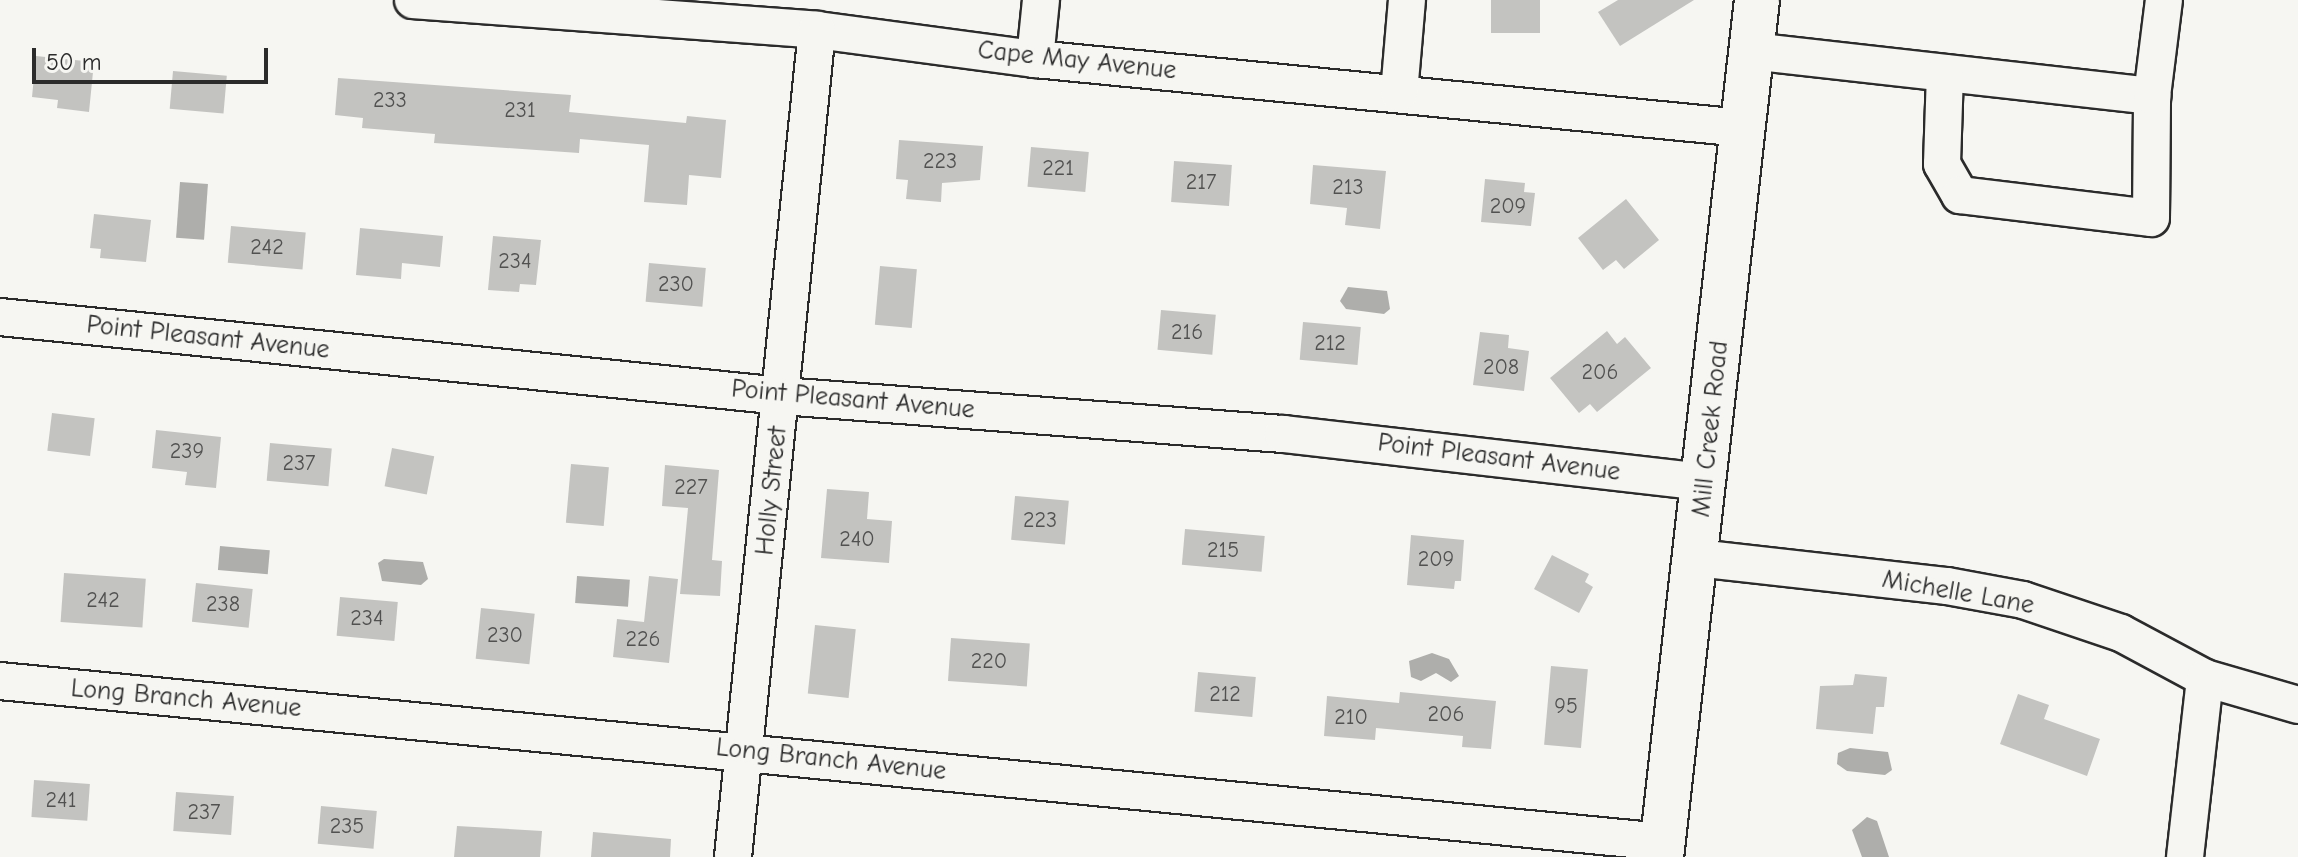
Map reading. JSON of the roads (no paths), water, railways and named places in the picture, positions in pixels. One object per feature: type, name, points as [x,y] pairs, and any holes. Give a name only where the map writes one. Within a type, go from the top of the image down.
[{"type":"street","name":"Cape May Avenue","points":[[413,0],[688,10],[1035,59],[1742,128]]},
{"type":"street","points":[[1035,59],[1041,0]]},
{"type":"street","points":[[1399,93],[1407,0]]},
{"type":"street","name":"Mill Creek Road","points":[[1662,850],[1706,482],[1757,0]]},
{"type":"street","points":[[1945,73],[1942,164],[1960,195],[2151,218],[2152,96],[2164,0]]},
{"type":"street","name":"Holly Street","points":[[733,857],[817,30]]},
{"type":"street","points":[[1751,51],[2152,96]]},
{"type":"street","name":"Point Pleasant Avenue","points":[[0,317],[782,396],[1283,434],[1706,482]]},
{"type":"street","name":"Michelle Lane","points":[[1697,558],[1947,586],[2023,600],[2121,633],[2205,678],[2298,705]]},
{"type":"street","points":[[2185,857],[2205,678]]},
{"type":"street","name":"Long Branch Avenue","points":[[0,681],[744,752],[1662,850]]}]
